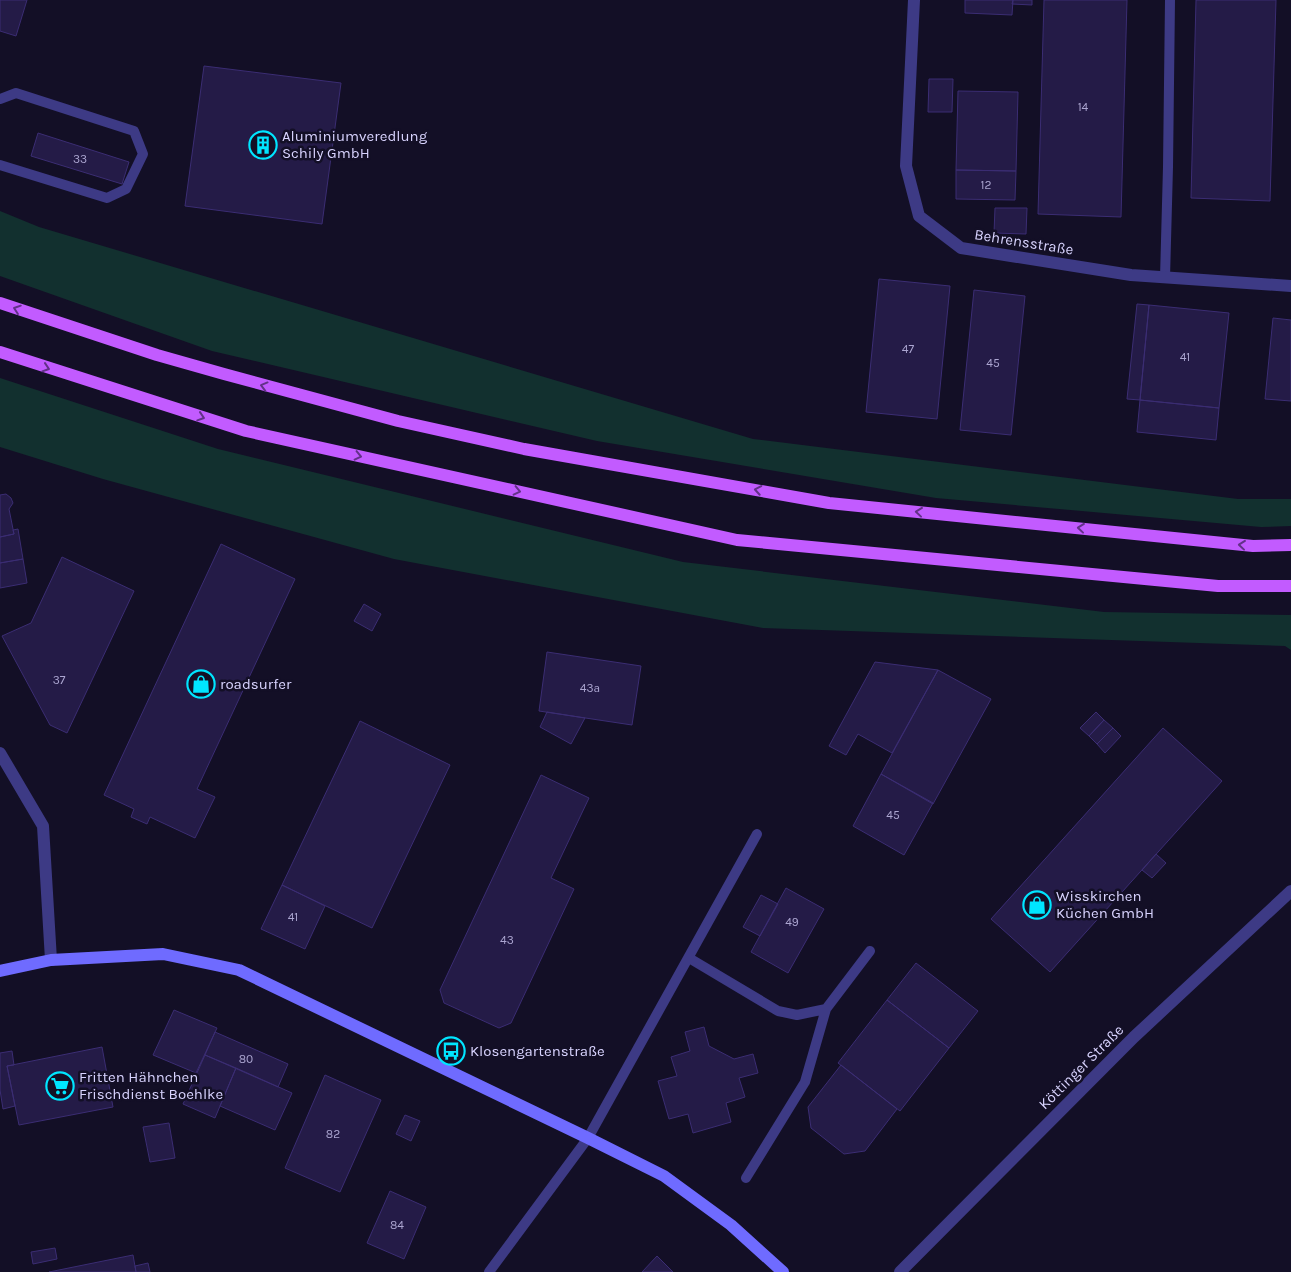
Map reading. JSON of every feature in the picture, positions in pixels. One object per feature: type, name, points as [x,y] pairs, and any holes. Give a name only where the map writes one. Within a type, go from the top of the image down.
[{"type":"main road","points":[[0,303],[140,350],[232,377],[398,421],[524,449],[829,503],[1253,546],[1291,545]]},
{"type":"main road","points":[[0,352],[246,431],[737,540],[1218,586],[1291,586]]},
{"type":"main road","points":[[0,971],[51,960],[163,954],[239,970],[664,1176],[731,1225],[783,1272]]},
{"type":"street","name":"Behrensstraße","points":[[914,0],[906,166],[919,216],[960,248],[1131,275],[1291,286]]},
{"type":"street","points":[[0,753],[43,826],[51,960]]},
{"type":"street","name":"Köttinger Straße","points":[[900,1272],[1134,1037],[1291,891]]},
{"type":"lane","points":[[1165,278],[1170,0]]},
{"type":"lane","points":[[0,99],[16,93],[134,131],[143,154],[126,189],[107,198],[0,165]]},
{"type":"lane","points":[[490,1272],[588,1138],[757,834]]},
{"type":"lane","points":[[746,1178],[805,1082],[826,1009],[870,951]]},
{"type":"lane","points":[[688,958],[778,1011],[797,1016],[826,1009]]},
{"type":"green space","points":[[0,211],[39,227],[753,439],[1238,499],[1291,499],[1291,526],[1261,527],[936,498],[597,441],[212,351],[0,276]]},
{"type":"green space","points":[[0,378],[218,449],[683,562],[1104,612],[1291,615],[1291,650],[1285,646],[763,628],[394,559],[103,479],[0,447]]},
{"type":"building","points":[[0,0],[27,0],[16,36],[0,31]]},
{"type":"building","points":[[965,0],[1013,0],[1012,15],[965,13]]},
{"type":"building","points":[[1013,0],[1032,0],[1032,5],[1012,4]]},
{"type":"building","points":[[1044,0],[1127,0],[1121,217],[1038,214]]},
{"type":"building","points":[[1196,0],[1276,0],[1270,201],[1191,198]]},
{"type":"building","name":"Aluminiumveredlung Schily GmbH","points":[[204,66],[341,83],[322,224],[185,206]]},
{"type":"building","points":[[929,79],[953,79],[952,112],[928,112]]},
{"type":"building","points":[[958,91],[1018,92],[1016,171],[956,170]]},
{"type":"building","points":[[38,133],[129,162],[122,184],[31,156]]},
{"type":"building","points":[[956,170],[1016,171],[1015,200],[956,199]]},
{"type":"building","points":[[995,208],[1027,208],[1026,234],[994,233]]},
{"type":"building","points":[[879,279],[950,286],[937,419],[866,412]]},
{"type":"building","points":[[974,290],[1025,296],[1011,435],[960,430]]},
{"type":"building","points":[[1137,304],[1149,305],[1140,400],[1127,399]]},
{"type":"building","points":[[1149,305],[1229,313],[1219,408],[1140,400]]},
{"type":"building","points":[[1273,318],[1291,320],[1291,401],[1265,399]]},
{"type":"building","points":[[1140,400],[1219,408],[1216,440],[1137,432]]},
{"type":"building","points":[[6,494],[13,503],[9,509],[14,534],[0,537],[0,495]]},
{"type":"building","points":[[18,529],[23,559],[0,563],[0,537],[14,534],[13,530]]},
{"type":"building","name":"roadsurfer","points":[[221,544],[295,579],[197,789],[215,797],[195,838],[150,817],[147,824],[131,817],[134,809],[104,795]]},
{"type":"building","points":[[62,557],[134,591],[67,733],[50,725],[2,636],[31,623]]},
{"type":"building","points":[[23,559],[27,583],[0,588],[0,563]]},
{"type":"building","points":[[364,604],[381,614],[372,631],[354,621]]},
{"type":"building","points":[[547,652],[641,666],[632,725],[539,711]]},
{"type":"building","points":[[875,662],[938,670],[892,753],[858,734],[846,755],[829,746]]},
{"type":"building","points":[[938,670],[991,699],[933,804],[881,774]]},
{"type":"building","points":[[547,712],[585,718],[571,744],[540,727]]},
{"type":"building","points":[[1096,712],[1104,720],[1089,736],[1080,728]]},
{"type":"building","points":[[1104,720],[1113,728],[1097,744],[1089,736]]},
{"type":"building","points":[[360,721],[450,765],[372,928],[282,885]]},
{"type":"building","points":[[1113,728],[1121,736],[1105,753],[1097,744]]},
{"type":"building","points":[[1163,728],[1222,781],[1050,972],[991,919]]},
{"type":"building","points":[[881,774],[933,803],[904,855],[853,826]]},
{"type":"building","points":[[541,775],[589,798],[551,878],[574,889],[511,1023],[499,1028],[444,1003],[440,990]]},
{"type":"building","points":[[1156,854],[1166,863],[1152,878],[1142,870]]},
{"type":"building","points":[[282,885],[325,906],[305,949],[261,929]]},
{"type":"building","points":[[786,888],[824,909],[788,973],[751,952]]},
{"type":"building","points":[[761,895],[778,904],[760,936],[743,927]]},
{"type":"building","points":[[916,963],[978,1011],[949,1048],[887,1000]]},
{"type":"building","points":[[887,1000],[949,1048],[900,1111],[838,1063]]},
{"type":"building","points":[[174,1010],[217,1028],[196,1073],[153,1055]]},
{"type":"building","points":[[704,1027],[709,1046],[734,1059],[753,1054],[758,1073],[739,1078],[745,1097],[726,1103],[731,1122],[693,1133],[688,1114],[669,1119],[658,1081],[677,1076],[671,1057],[690,1051],[685,1032]]},
{"type":"building","points":[[215,1032],[288,1064],[278,1087],[205,1055]]},
{"type":"building","name":"Fritten Hähnchen Frischdienst Boehlke","points":[[102,1047],[113,1107],[19,1125],[7,1066]]},
{"type":"building","points":[[12,1051],[14,1065],[7,1066],[15,1106],[3,1109],[0,1090],[0,1053]]},
{"type":"building","points":[[205,1055],[236,1068],[215,1118],[183,1104]]},
{"type":"building","points":[[841,1065],[897,1109],[865,1151],[844,1154],[811,1128],[808,1107]]},
{"type":"building","points":[[236,1068],[292,1093],[275,1130],[220,1106]]},
{"type":"building","points":[[325,1075],[381,1100],[340,1192],[285,1168]]},
{"type":"building","points":[[405,1115],[420,1121],[411,1141],[396,1134]]},
{"type":"building","points":[[169,1123],[175,1158],[150,1162],[143,1127]]},
{"type":"building","points":[[390,1191],[426,1207],[404,1259],[367,1243]]},
{"type":"building","points":[[55,1248],[57,1259],[33,1264],[31,1252]]},
{"type":"building","points":[[133,1255],[136,1272],[49,1272]]},
{"type":"building","points":[[657,1256],[673,1272],[642,1272]]},
{"type":"building","points":[[148,1263],[150,1272],[136,1272],[135,1266]]},
{"type":"place","name":"Aluminiumveredlung Schily GmbH","points":[[263,145]]},
{"type":"place","name":"roadsurfer","points":[[201,684]]},
{"type":"place","name":"Wisskirchen Küchen GmbH","points":[[1037,905]]},
{"type":"place","name":"Klosengartenstraße","points":[[451,1051]]},
{"type":"place","name":"Fritten Hähnchen Frischdienst Boehlke","points":[[60,1086]]}]
